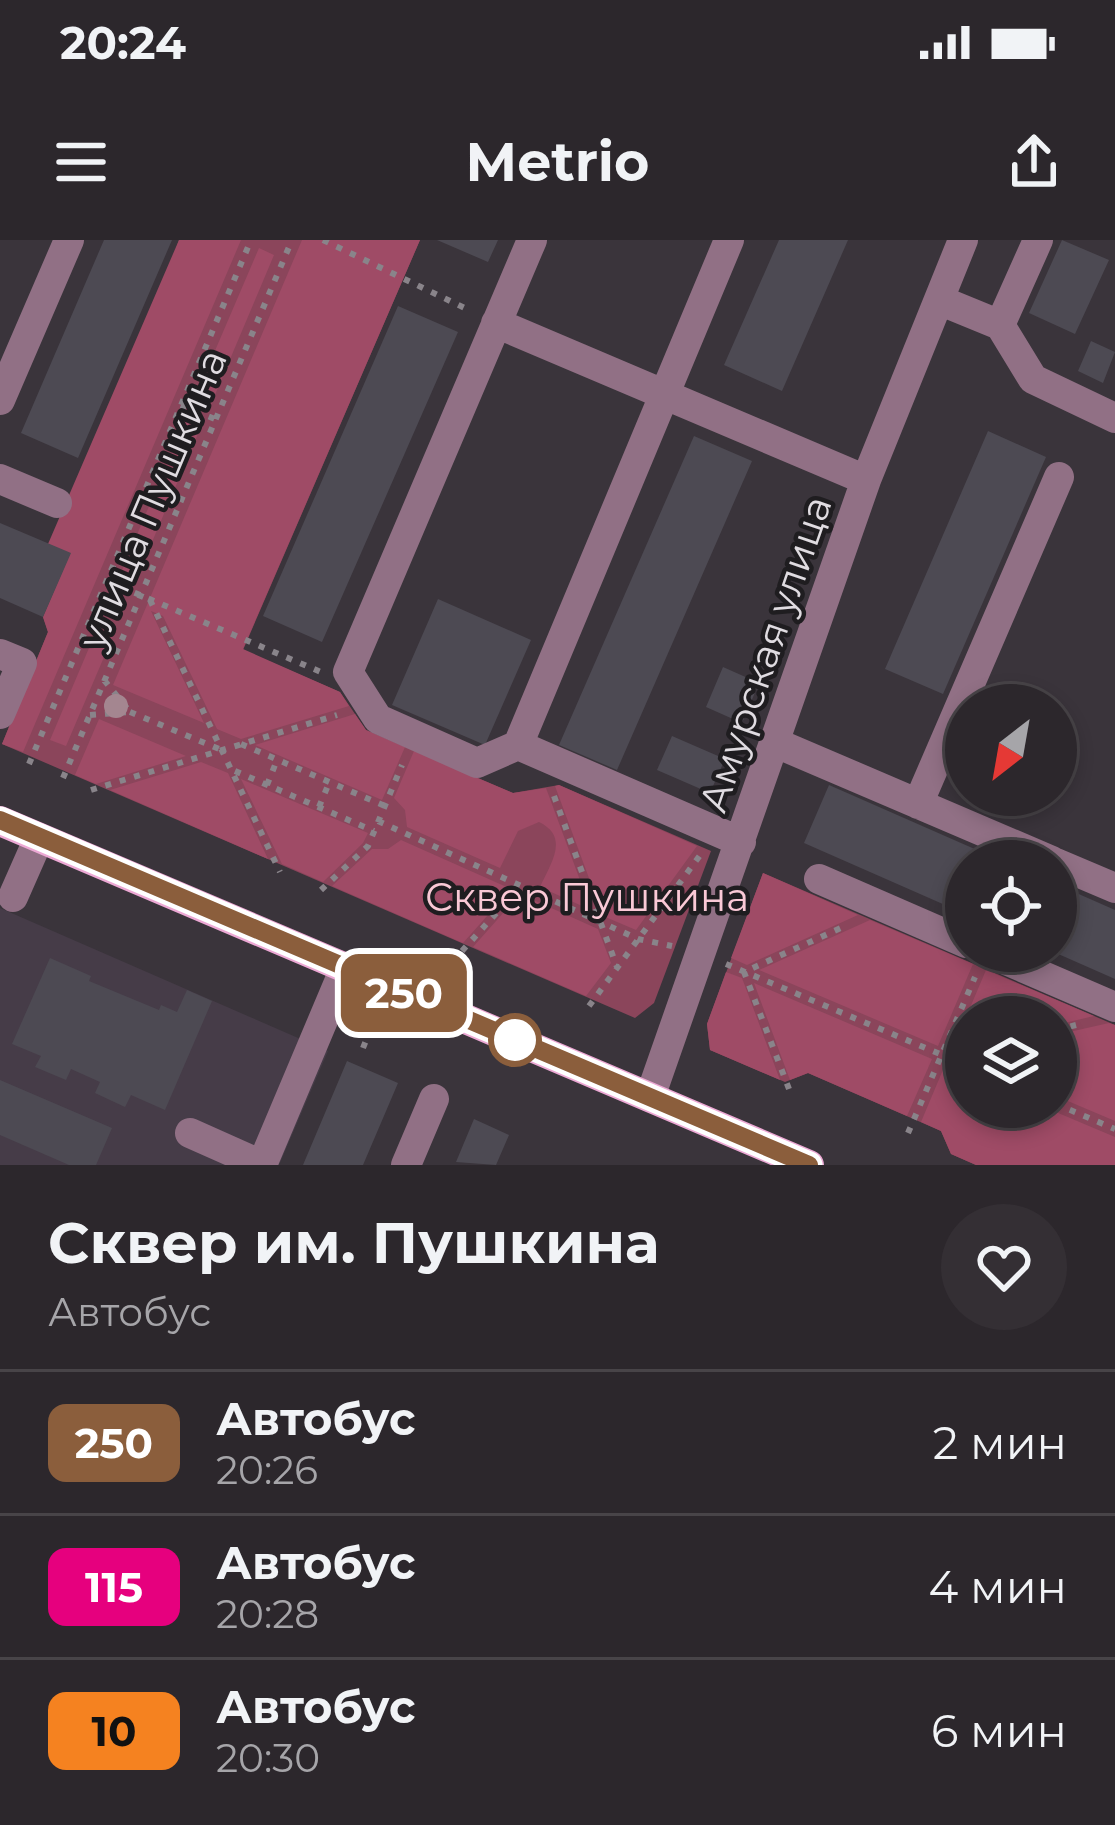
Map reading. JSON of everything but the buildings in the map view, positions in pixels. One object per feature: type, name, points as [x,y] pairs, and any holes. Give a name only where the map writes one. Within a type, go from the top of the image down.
[{"type":"main road","points":[[0,820],[809,1165]]},
{"type":"street","points":[[0,400],[69,240]]},
{"type":"street","points":[[532,240],[348,672],[378,719],[477,763],[528,749],[729,837]]},
{"type":"street","points":[[528,749],[728,240]]},
{"type":"street","name":"Амурская улица","points":[[650,1097],[729,837],[776,743],[866,480],[963,240]]},
{"type":"street","points":[[1000,325],[1038,240]]},
{"type":"street","points":[[939,300],[1000,325],[1034,379],[1115,418]]},
{"type":"street","points":[[496,322],[866,480]]},
{"type":"street","points":[[918,804],[1059,476]]},
{"type":"street","points":[[0,478],[57,503]]},
{"type":"street","points":[[0,654],[22,663],[0,714]]},
{"type":"street","points":[[776,743],[990,840]]},
{"type":"street","points":[[14,897],[39,838]]},
{"type":"street","points":[[1077,872],[1115,888]]},
{"type":"street","points":[[818,879],[945,937]]},
{"type":"street","points":[[190,1133],[262,1165],[345,968]]},
{"type":"street","points":[[1026,972],[1115,1006]]},
{"type":"street","points":[[406,1165],[434,1099]]},
{"type":"path","name":"улица Пушкина","points":[[29,764],[251,240]]},
{"type":"path","name":"улица Пушкина","points":[[63,778],[292,240]]},
{"type":"path","points":[[323,240],[496,322]]},
{"type":"path","points":[[181,405],[215,419]]},
{"type":"path","points":[[106,581],[322,673],[348,672]]},
{"type":"path","points":[[151,599],[280,872]]},
{"type":"path","points":[[104,680],[130,712]]},
{"type":"path","points":[[92,790],[369,705]]},
{"type":"path","points":[[90,715],[130,712],[222,750]]},
{"type":"path","points":[[321,890],[368,846],[415,735]]},
{"type":"path","points":[[241,744],[385,806]]},
{"type":"path","points":[[528,749],[617,967]]},
{"type":"path","points":[[267,785],[278,760]]},
{"type":"path","points":[[231,770],[374,831]]},
{"type":"path","points":[[319,807],[329,782]]},
{"type":"path","points":[[378,821],[638,939],[682,948]]},
{"type":"path","points":[[589,1006],[638,939],[729,837]]},
{"type":"path","points":[[462,951],[521,886]]},
{"type":"path","points":[[744,971],[885,907]]},
{"type":"path","points":[[722,962],[945,1056]]},
{"type":"path","points":[[744,971],[789,1089]]},
{"type":"path","points":[[908,1133],[970,972]]},
{"type":"path","points":[[364,1048],[375,1018]]},
{"type":"path","points":[[1077,1113],[1115,1129]]},
{"type":"shaded area","points":[[179,240],[241,240],[23,752],[2,744],[48,632],[43,617],[70,554],[48,544]]},
{"type":"shaded area","points":[[302,240],[420,240],[243,649],[340,692],[349,706],[241,739],[217,729],[163,616],[151,611],[204,723],[113,685]]},
{"type":"shaded area","points":[[259,248],[274,255],[209,409],[193,402]]},
{"type":"shaded area","points":[[187,416],[203,422],[135,582],[120,575]]},
{"type":"shaded area","points":[[100,622],[116,629],[66,746],[50,740]]},
{"type":"shaded area","points":[[355,714],[366,730],[405,747],[382,800],[255,745]]},
{"type":"shaded area","points":[[99,719],[186,756],[96,784],[75,775]]},
{"type":"shaded area","points":[[414,751],[513,793],[546,788],[591,910],[540,887],[556,843],[539,822],[518,831],[500,868],[407,827],[405,810],[394,798]]},
{"type":"shaded area","points":[[201,762],[228,773],[268,859],[110,790]]},
{"type":"shaded area","points":[[241,779],[368,833],[323,882],[282,864]]},
{"type":"shaded area","points":[[555,786],[697,846],[636,930],[603,916]]},
{"type":"shaded area","points":[[401,840],[511,889],[463,943],[332,886],[372,849],[388,849]]},
{"type":"shaded area","points":[[763,873],[858,915],[747,965],[731,958]]},
{"type":"shaded area","points":[[520,894],[598,929],[611,963],[586,996],[473,947]]},
{"type":"shaded area","points":[[0,908],[328,1051],[279,1165],[0,1165]]},
{"type":"shaded area","points":[[870,920],[945,952],[945,972],[970,972],[959,996],[945,996],[945,1030],[938,1046],[759,970]]},
{"type":"shaded area","points":[[726,972],[742,978],[780,1080],[710,1050],[707,1024]]},
{"type":"shaded area","points":[[985,972],[1047,996],[975,996]]},
{"type":"shaded area","points":[[754,983],[932,1059],[907,1116],[808,1073],[790,1080]]},
{"type":"shaded area","points":[[1077,1009],[1094,1016],[1077,1020]]},
{"type":"shaded area","points":[[1115,1025],[1115,1121],[1077,1105],[1077,1030]]},
{"type":"shaded area","points":[[945,1065],[945,1128],[1077,1128],[1077,1121],[1115,1137],[1115,1165],[976,1165],[951,1154],[941,1131],[921,1122]]},
{"type":"green space","name":"Сквер Пушкина","points":[[179,240],[420,240],[243,650],[340,692],[366,730],[513,793],[559,785],[711,851],[654,1003],[635,1018],[2,744],[48,632],[43,617],[70,554]]},
{"type":"green space","points":[[763,873],[945,952],[945,972],[992,972],[1048,996],[945,996],[945,1128],[1077,1128],[1077,1009],[1115,1025],[1115,1165],[976,1165],[951,1154],[941,1131],[808,1073],[785,1082],[710,1050],[707,1024]]},
{"type":"bus line","name":"250","points":[[0,820],[809,1165]]}]
